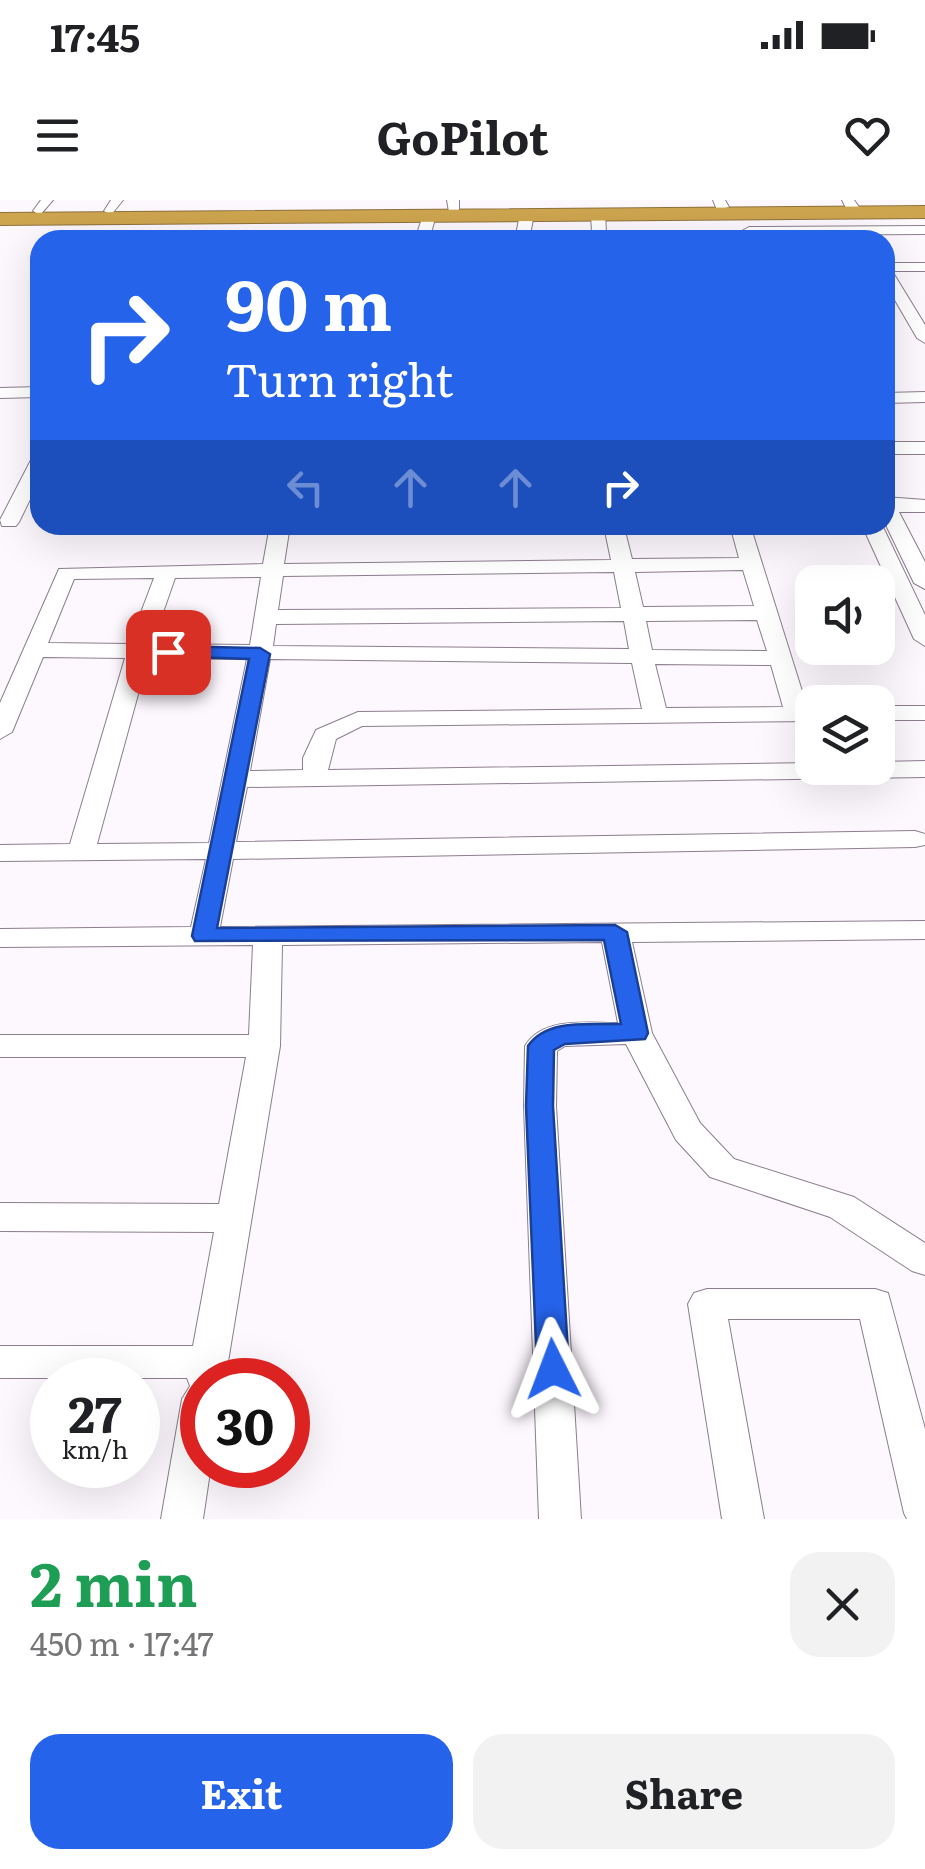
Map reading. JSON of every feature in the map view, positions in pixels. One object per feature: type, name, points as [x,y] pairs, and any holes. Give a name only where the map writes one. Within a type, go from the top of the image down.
[{"type":"highway","points":[[0,215],[44,206],[454,205],[735,217],[850,203],[925,209]]},
{"type":"highway","points":[[0,215],[527,214],[598,223],[925,209]]},
{"type":"street","points":[[524,230],[527,214]]},
{"type":"street","points":[[425,230],[429,215]]},
{"type":"street","points":[[735,217],[925,230]]},
{"type":"street","points":[[895,268],[925,267]]},
{"type":"street","points":[[895,290],[925,338]]},
{"type":"street","points":[[899,298],[925,298]]},
{"type":"street","points":[[0,393],[30,392]]},
{"type":"street","points":[[895,398],[925,397]]},
{"type":"street","points":[[895,448],[925,448]]},
{"type":"street","points":[[4,522],[30,477]]},
{"type":"street","points":[[895,504],[925,506]]},
{"type":"street","points":[[4,522],[30,522]]},
{"type":"street","points":[[895,522],[925,583]]},
{"type":"street","points":[[204,936],[260,654],[279,535]]},
{"type":"street","points":[[616,535],[655,715]]},
{"type":"street","points":[[743,535],[779,658],[795,692]]},
{"type":"street","points":[[877,535],[925,639]]},
{"type":"street","points":[[0,732],[7,697],[34,650],[66,573],[752,564]]},
{"type":"street","points":[[82,850],[138,651],[167,571]]},
{"type":"street","points":[[266,617],[767,613]]},
{"type":"street","points":[[34,650],[779,658]]},
{"type":"street","points":[[895,713],[925,713]]},
{"type":"street","points":[[315,778],[316,758],[325,735],[358,719],[795,714]]},
{"type":"street","points":[[235,778],[925,769]]},
{"type":"street","points":[[0,852],[520,848],[915,839]]},
{"type":"street","points":[[0,938],[615,932],[922,938]]},
{"type":"street","points":[[615,932],[636,1033],[688,1131],[722,1168],[842,1207],[925,1260]]},
{"type":"street","points":[[210,1358],[264,1046],[268,935]]},
{"type":"street","points":[[560,1519],[540,1106],[541,1046],[559,1035],[636,1033]]},
{"type":"street","points":[[0,1046],[264,1046]]},
{"type":"street","points":[[0,1216],[234,1218]]},
{"type":"street","points":[[743,1519],[707,1304],[875,1304],[925,1513]]},
{"type":"street","points":[[0,1362],[180,1378]]},
{"type":"street","points":[[182,1519],[187,1488]]},
{"type":"route","points":[[168,652],[260,654],[204,936],[615,932],[636,1033],[559,1035],[541,1046],[540,1106],[553,1369]]}]
